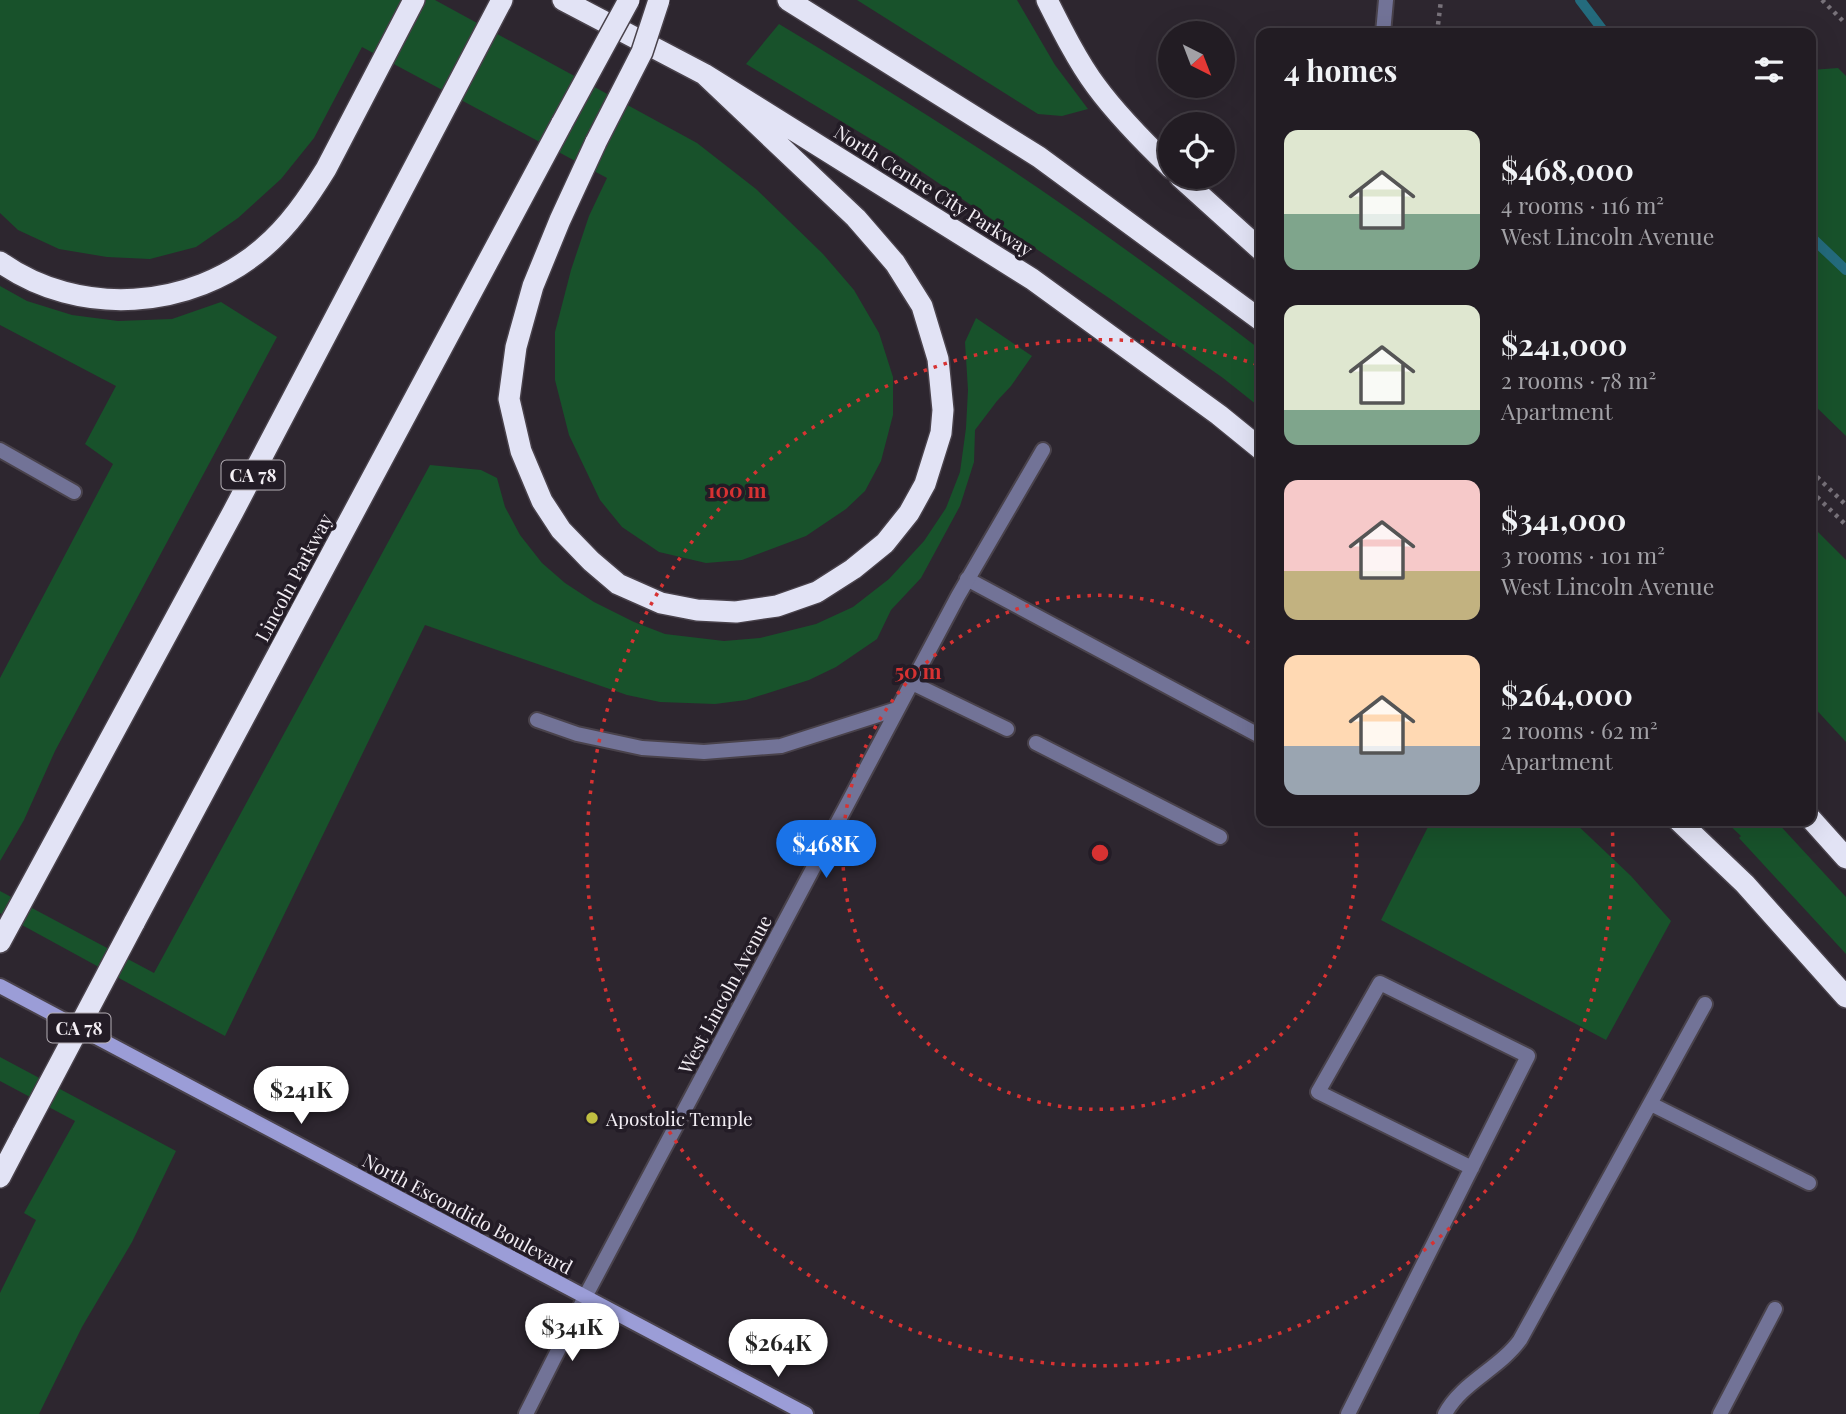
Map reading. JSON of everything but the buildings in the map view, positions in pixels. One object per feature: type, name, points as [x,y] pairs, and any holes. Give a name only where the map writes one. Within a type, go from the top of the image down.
[{"type":"highway","points":[[0,262],[61,291],[94,298],[126,300],[155,298],[186,291],[235,268],[282,231],[309,196],[326,169],[414,0]]},
{"type":"highway","name":"CA 78","points":[[0,942],[227,524],[502,0]]},
{"type":"highway","name":"North Centre City Parkway","points":[[563,0],[704,74],[1032,279],[1219,415],[1256,445]]},
{"type":"highway","name":"Lincoln Parkway","points":[[0,1177],[629,0]]},
{"type":"highway","points":[[659,0],[642,52],[596,142],[533,286],[516,347],[509,400],[521,451],[542,501],[561,530],[591,561],[618,584],[661,603],[697,610],[736,612],[777,606],[817,592],[853,569],[884,543],[909,513],[925,484],[941,433],[943,410],[938,359],[922,306],[895,264],[856,218],[704,74]]},
{"type":"highway","points":[[788,0],[1040,157],[1256,317]]},
{"type":"highway","points":[[1047,0],[1095,86],[1158,155]]},
{"type":"highway","points":[[1193,189],[1256,246]]},
{"type":"highway","points":[[1816,825],[1846,858]]},
{"type":"highway","points":[[1684,826],[1745,884],[1846,997]]},
{"type":"street","points":[[1383,28],[1386,0]]},
{"type":"street","points":[[0,450],[74,492]]},
{"type":"street","name":"West Lincoln Avenue","points":[[526,1414],[585,1297],[897,709],[967,579],[1044,450]]},
{"type":"street","points":[[967,579],[1256,734]]},
{"type":"street","points":[[912,683],[1007,729]]},
{"type":"street","points":[[537,720],[577,734],[642,748],[704,752],[780,746],[897,709]]},
{"type":"street","points":[[1036,743],[1220,837]]},
{"type":"street","points":[[1348,1414],[1472,1168],[1528,1056],[1380,982],[1318,1092],[1472,1168]]},
{"type":"street","name":"North Escondido Boulevard","points":[[0,986],[806,1414]]},
{"type":"street","points":[[1445,1414],[1455,1397],[1507,1357],[1520,1340],[1705,1004]]},
{"type":"street","points":[[1651,1104],[1809,1183]]},
{"type":"street","points":[[1720,1414],[1775,1309]]},
{"type":"path","points":[[1438,28],[1441,0]]},
{"type":"path","points":[[1822,0],[1846,24]]},
{"type":"path","points":[[1816,476],[1846,505]]},
{"type":"path","points":[[1816,496],[1846,525]]},
{"type":"green space","points":[[0,0],[435,0],[697,143],[756,189],[823,254],[854,290],[879,333],[893,377],[893,415],[881,461],[865,491],[846,509],[806,536],[742,560],[706,563],[659,552],[622,527],[600,500],[569,435],[555,380],[555,332],[589,216],[607,178],[362,47],[314,138],[281,179],[238,218],[196,247],[150,259],[107,257],[59,249],[18,230],[0,213]]},
{"type":"green space","points":[[857,0],[1017,0],[1055,65],[1088,109],[1062,116],[1038,114]]},
{"type":"green space","points":[[779,24],[985,152],[1065,206],[1256,347],[1256,404],[1109,298],[894,153],[746,64]]},
{"type":"green space","points":[[1838,68],[1846,76],[1846,436],[1816,407],[1816,70]]},
{"type":"green space","points":[[0,286],[27,301],[72,315],[118,321],[172,319],[221,302],[277,337],[55,751],[24,820],[0,861],[0,678],[113,464],[85,444],[116,386],[0,325]]},
{"type":"green space","points":[[976,318],[1032,356],[975,430],[974,462],[960,506],[921,578],[891,610],[877,639],[836,667],[809,680],[746,700],[715,704],[660,702],[627,695],[425,625],[225,1036],[0,913],[0,891],[154,973],[430,465],[481,470],[497,478],[505,507],[520,535],[542,563],[565,583],[594,602],[665,634],[724,641],[760,638],[816,624],[853,607],[889,579],[924,541],[946,508],[960,472],[968,390],[965,342]]},
{"type":"green space","points":[[1816,530],[1846,560],[1846,742],[1816,709]]},
{"type":"green space","points":[[1428,826],[1578,826],[1631,876],[1671,921],[1606,1040],[1381,920]]},
{"type":"green space","points":[[1730,826],[1781,826],[1846,897],[1846,954],[1739,838],[1741,836]]},
{"type":"green space","points":[[0,1057],[176,1151],[132,1242],[82,1327],[39,1414],[0,1414],[0,1293],[36,1220],[24,1213],[75,1121],[0,1081]]},
{"type":"waterway","points":[[1580,0],[1601,28]]},
{"type":"waterway","points":[[1816,242],[1846,270]]},
{"type":"place","name":"Apostolic Temple","points":[[592,1118]]}]
